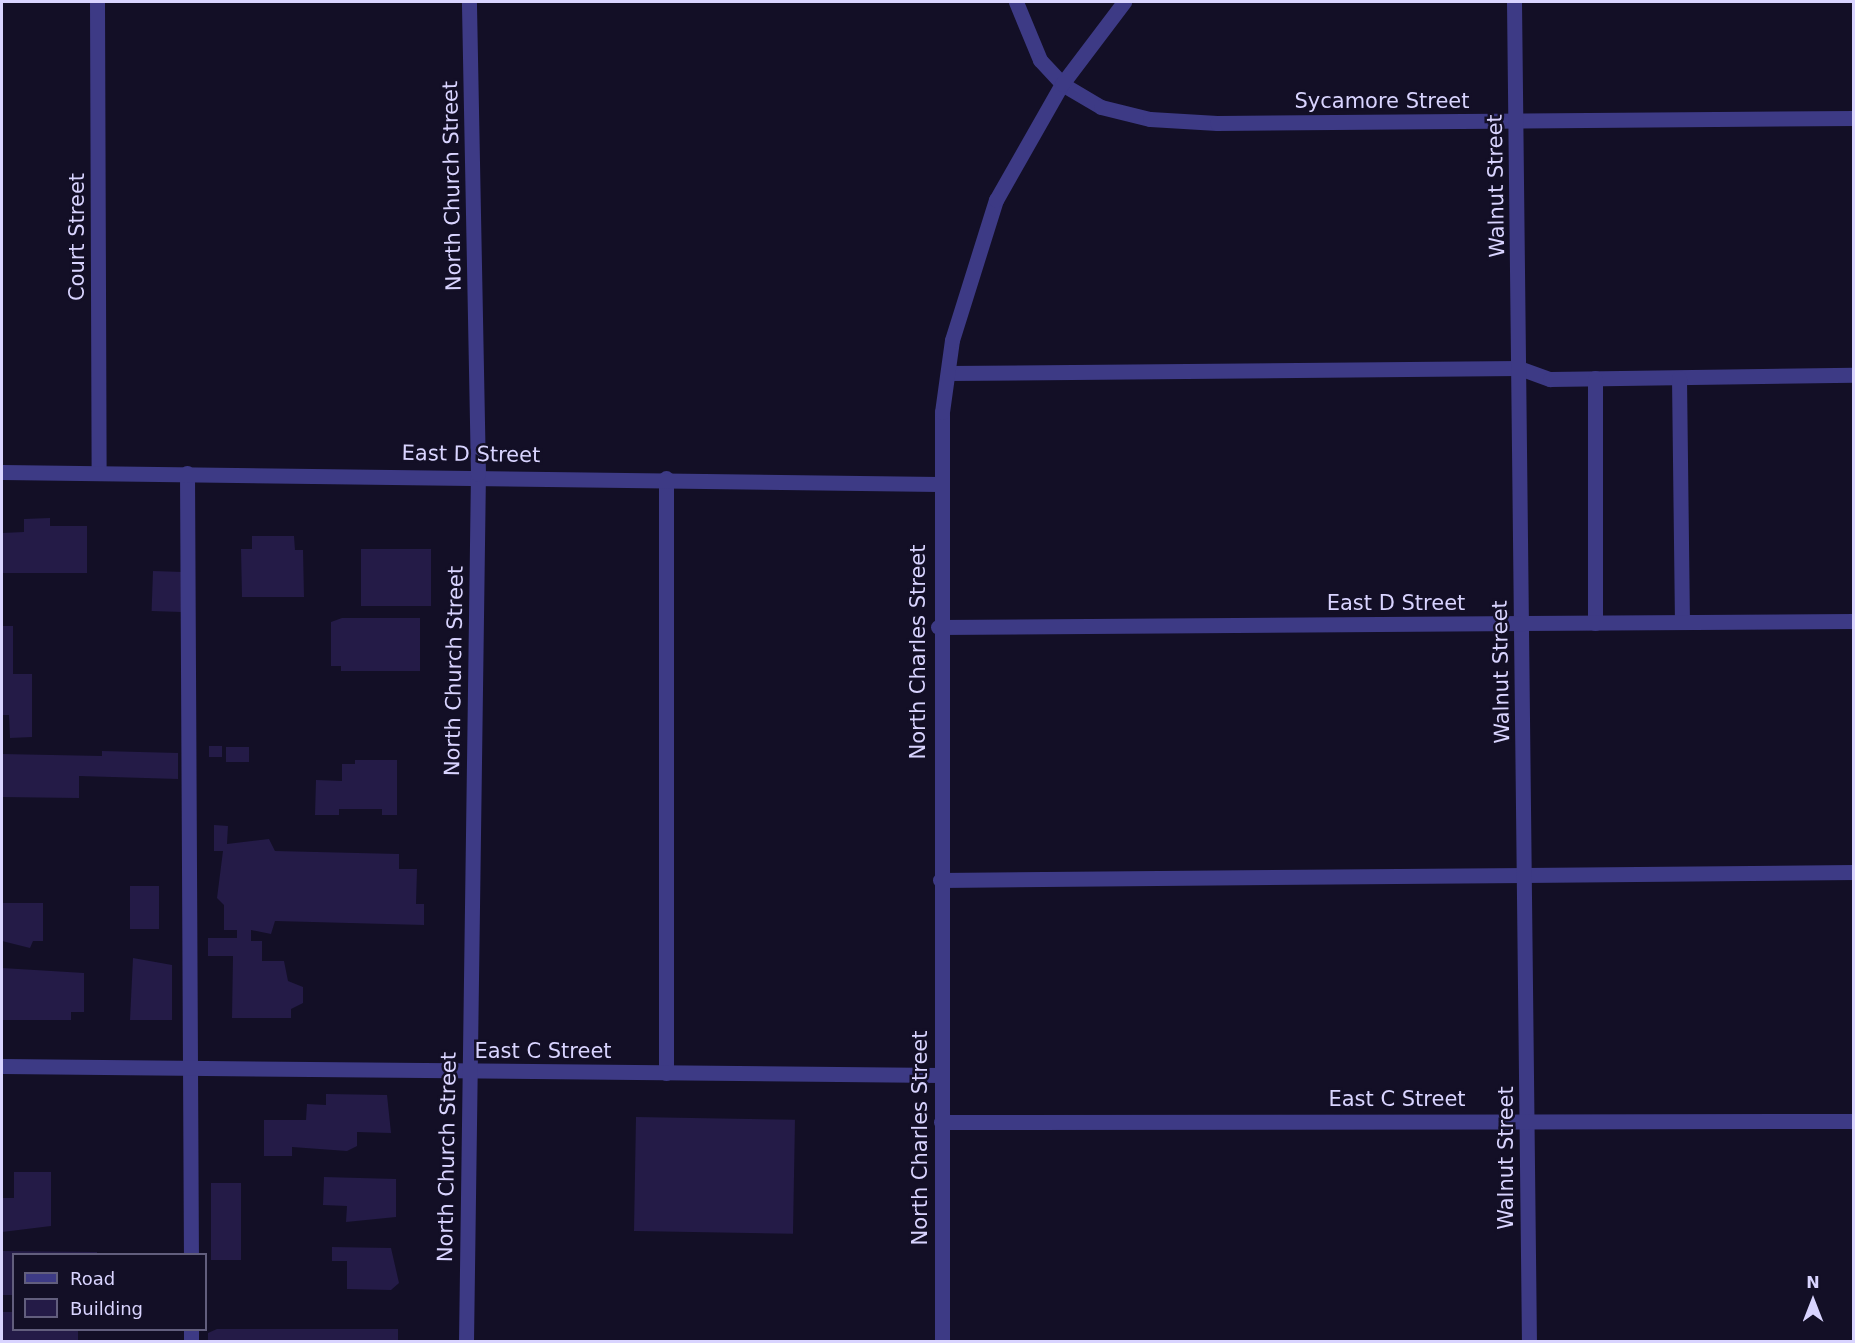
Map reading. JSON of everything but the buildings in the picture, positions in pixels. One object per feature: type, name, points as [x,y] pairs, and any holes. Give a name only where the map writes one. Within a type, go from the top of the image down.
[{"type":"street","name":"Court Street","points":[[97,2],[99,471]]},
{"type":"street","name":"North Church Street","points":[[466,1341],[478,474],[469,2]]},
{"type":"street","points":[[1016,2],[1040,60],[1062,84]]},
{"type":"street","name":"North Charles Street","points":[[942,1341],[938,627],[939,484],[948,373],[970,273],[996,200],[1062,84],[1124,2]]},
{"type":"street","name":"Walnut Street","points":[[1514,2],[1529,1341]]},
{"type":"street","name":"Sycamore Street","points":[[1062,84],[1101,107],[1150,119],[1517,121],[1854,118]]},
{"type":"street","points":[[948,373],[1519,368],[1550,379],[1854,375]]},
{"type":"street","points":[[1594,623],[1595,378]]},
{"type":"street","points":[[1679,378],[1682,622]]},
{"type":"street","name":"East D Street","points":[[2,472],[478,474],[939,484]]},
{"type":"street","points":[[187,473],[191,1253]]},
{"type":"street","points":[[666,478],[666,1073]]},
{"type":"street","name":"East D Street","points":[[938,627],[1854,621]]},
{"type":"street","points":[[940,880],[1524,879],[1854,872]]},
{"type":"street","name":"East C Street","points":[[2,1066],[941,1075]]},
{"type":"street","name":"East C Street","points":[[941,1122],[1854,1121]]}]
